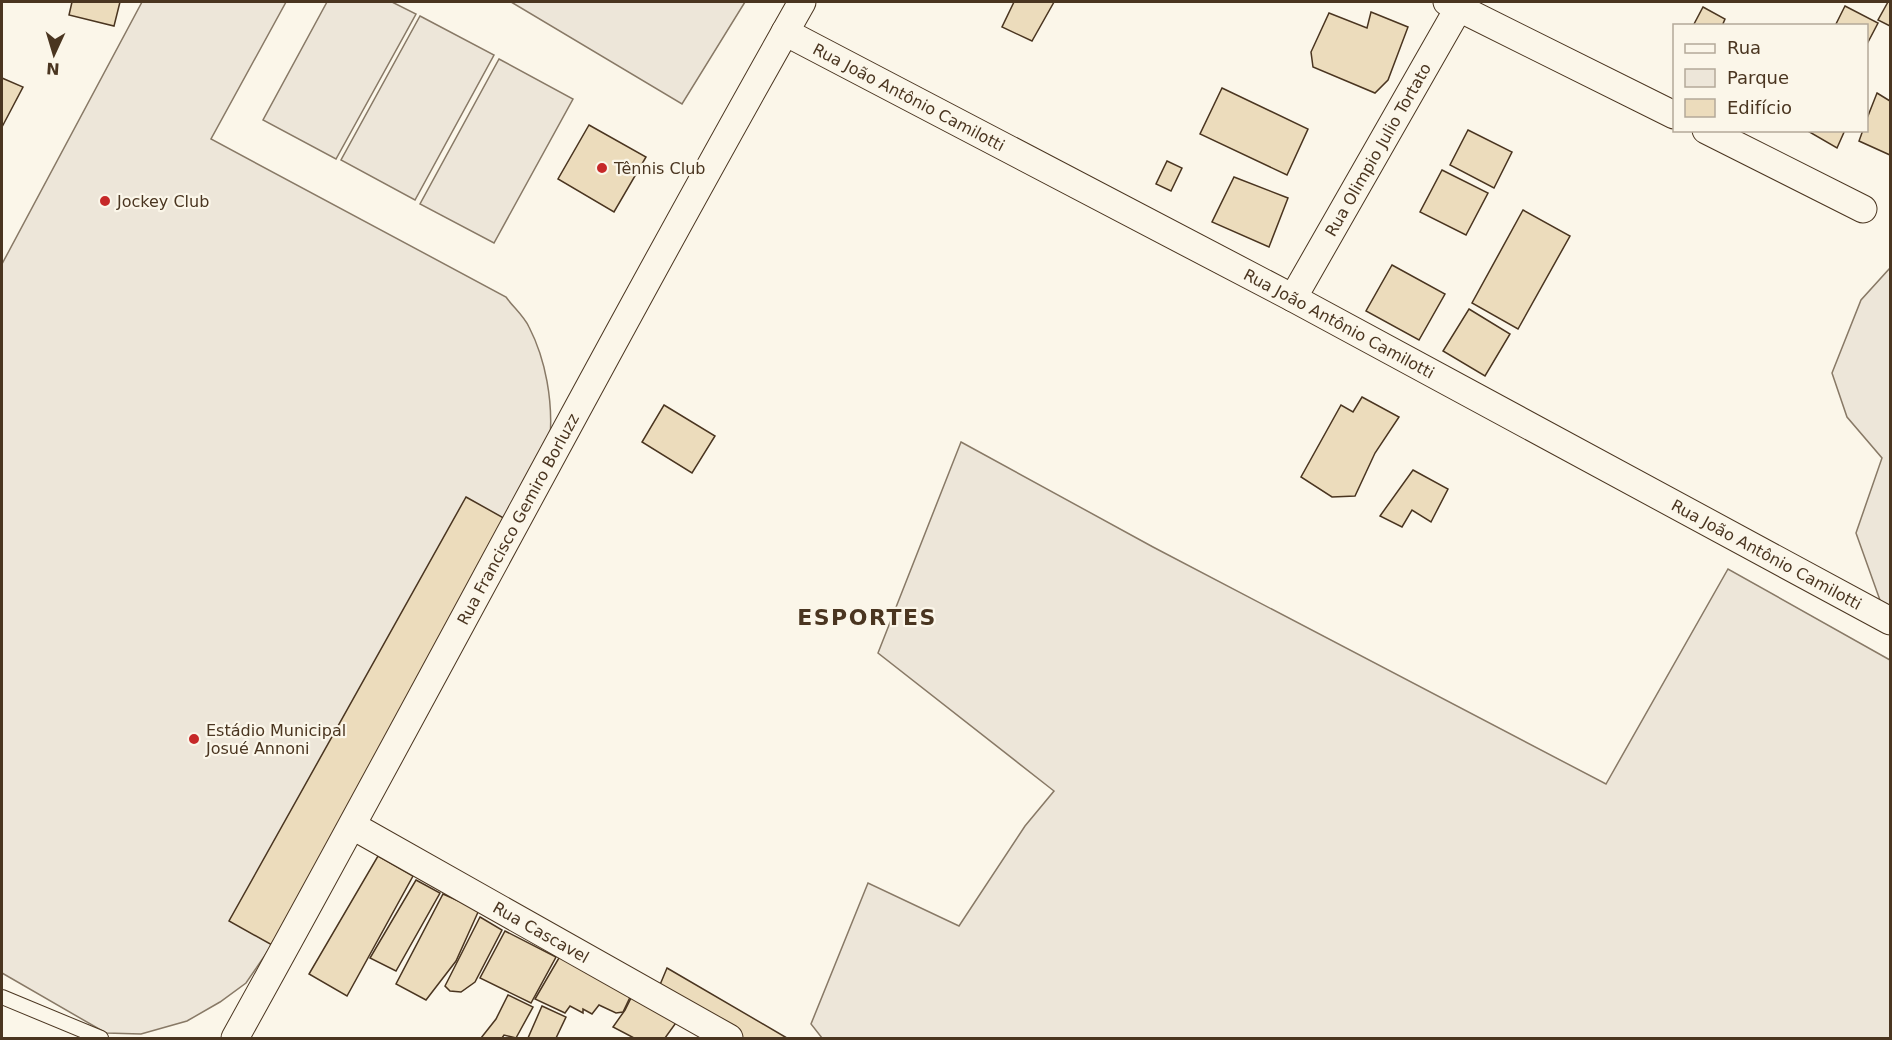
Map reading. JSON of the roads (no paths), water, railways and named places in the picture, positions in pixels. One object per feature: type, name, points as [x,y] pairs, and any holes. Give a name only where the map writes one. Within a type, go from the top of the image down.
[{"type":"street","name":"Rua Francisco Gemiro Borluzz","points":[[235,1038],[353,826],[623,323],[802,2]]},
{"type":"street","points":[[1456,3],[1673,114]]},
{"type":"street","name":"Rua Olimpio Julio Tortato","points":[[1293,298],[1456,3]]},
{"type":"street","name":"Rua João Antônio Camilotti","points":[[785,32],[1293,298],[1890,621]]},
{"type":"street","points":[[1710,132],[1863,209]]},
{"type":"street","name":"Rua Cascavel","points":[[353,826],[729,1038]]},
{"type":"lane","points":[[2,997],[102,1038]]},
{"type":"place","name":"Tênnis Club","points":[[602,168]]},
{"type":"place","name":"Jockey Club","points":[[105,201]]},
{"type":"place","name":"Estádio Municipal Josué Annoni","points":[[194,739]]},
{"type":"district","name":"ESPORTES","points":[[867,617]]}]
